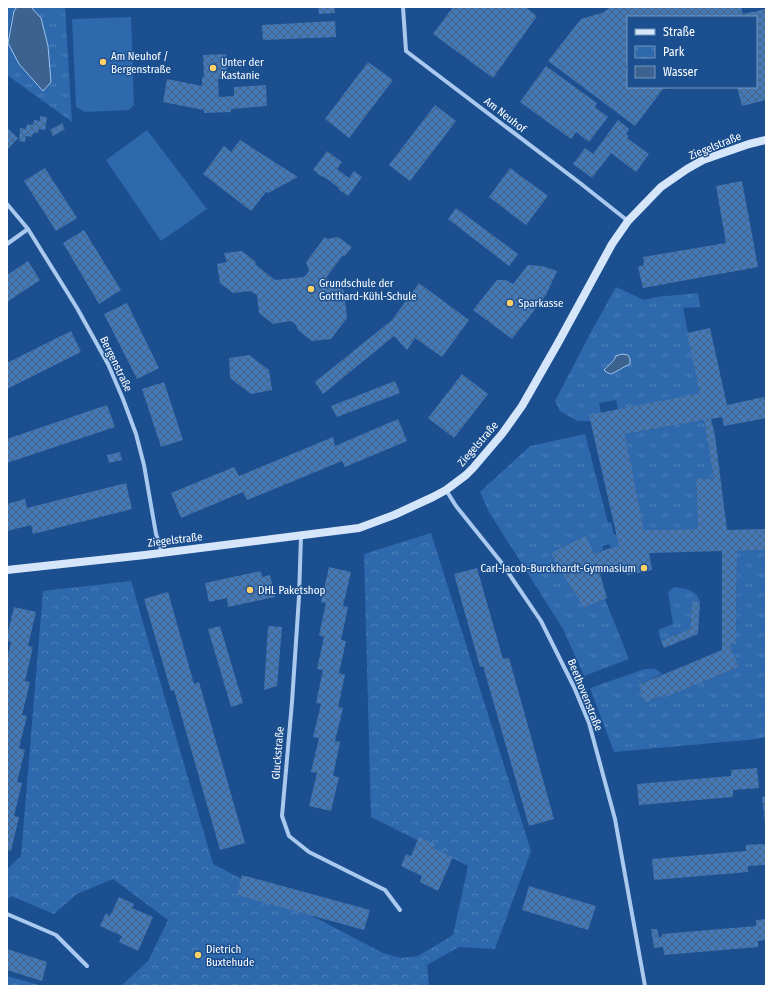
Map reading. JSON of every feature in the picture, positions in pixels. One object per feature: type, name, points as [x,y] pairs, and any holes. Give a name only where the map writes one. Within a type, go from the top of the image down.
[{"type":"main road","name":"Ziegelstraße","points":[[7,570],[359,528],[394,515],[446,490],[473,468],[502,434],[522,406],[612,244],[628,221],[661,187],[687,170],[708,158],[749,144],[766,140]]},
{"type":"street","name":"Am Neuhof","points":[[403,7],[406,51],[628,221]]},
{"type":"street","name":"Bergenstraße","points":[[7,204],[28,229],[78,308],[108,364],[136,434],[144,465],[156,534],[162,552]]},
{"type":"street","points":[[7,244],[28,229]]},
{"type":"street","name":"Beethovenstraße","points":[[446,490],[460,511],[501,562],[542,621],[574,687],[589,723],[616,819],[645,986]]},
{"type":"street","name":"Gluckstraße","points":[[301,535],[298,612],[282,816],[289,836],[294,840],[310,852],[385,890],[400,910]]},
{"type":"street","points":[[7,914],[56,935],[87,966]]},
{"type":"green space","points":[[7,7],[17,7],[11,19],[8,43],[41,18],[31,7],[65,7],[72,122],[7,75]]},
{"type":"green space","name":"Am Neuhof / Bergenstraße","points":[[131,17],[134,105],[129,110],[85,112],[76,107],[72,19]]},
{"type":"green space","points":[[147,130],[207,209],[161,241],[106,160]]},
{"type":"green space","points":[[616,287],[644,300],[656,297],[698,293],[700,307],[683,308],[700,393],[618,410],[616,400],[599,403],[601,413],[591,421],[577,421],[560,411],[555,401]]},
{"type":"green space","points":[[704,420],[714,479],[696,478],[698,529],[644,530],[625,434]]},
{"type":"green space","points":[[585,434],[608,523],[611,522],[614,535],[617,535],[619,546],[611,548],[609,544],[602,546],[603,550],[594,554],[551,553],[558,567],[584,608],[605,599],[629,659],[584,676],[563,629],[489,512],[480,492],[530,446]]},
{"type":"green space","points":[[431,533],[531,851],[495,949],[459,947],[427,965],[429,986],[121,986],[148,961],[168,920],[113,879],[77,894],[54,914],[11,896],[7,900],[7,869],[21,856],[43,591],[131,581],[213,864],[383,953],[401,958],[418,956],[453,935],[468,866],[371,817],[364,554]]},
{"type":"green space","points":[[766,550],[766,737],[614,752],[590,688],[645,669],[654,669],[662,674],[638,685],[645,703],[665,694],[666,697],[739,667],[730,646],[730,644],[736,644],[737,551]]},
{"type":"green space","points":[[674,587],[690,590],[696,595],[700,602],[692,601],[690,629],[661,641],[658,630],[673,624],[668,592]]},
{"type":"green space","points":[[7,976],[42,986],[7,986]]},
{"type":"water","points":[[17,7],[31,7],[41,18],[48,46],[51,82],[43,91],[19,64],[8,43],[14,11]]},
{"type":"water","points":[[622,354],[628,355],[630,364],[611,374],[604,370],[616,356]]},
{"type":"building","points":[[318,7],[334,7],[335,13],[319,14]]},
{"type":"building","points":[[453,7],[525,7],[537,16],[493,78],[433,34]]},
{"type":"building","points":[[611,7],[741,7],[743,14],[766,9],[766,100],[742,106],[737,88],[757,88],[757,16],[627,16],[627,64],[625,67],[627,68],[627,88],[671,88],[663,89],[635,126],[548,61],[581,19],[602,13]]},
{"type":"building","points":[[335,21],[336,37],[263,40],[262,25]]},
{"type":"building","points":[[226,54],[228,79],[218,79],[219,97],[234,96],[234,87],[266,85],[267,106],[231,109],[231,112],[204,113],[204,110],[163,102],[167,79],[202,86],[202,78],[204,77],[203,55]]},
{"type":"building","points":[[368,62],[393,80],[349,138],[325,119]]},
{"type":"building","points":[[546,66],[597,103],[595,107],[608,117],[589,142],[576,132],[571,139],[520,102]]},
{"type":"building","points":[[435,105],[456,121],[410,181],[389,165]]},
{"type":"building","points":[[40,116],[47,117],[45,130],[39,129],[38,133],[33,133],[32,137],[26,136],[25,142],[19,141],[20,128],[26,129],[27,124],[33,125],[34,120],[40,121]]},
{"type":"building","points":[[618,120],[629,129],[626,134],[629,136],[627,138],[649,154],[636,172],[611,153],[592,178],[573,164],[585,148],[593,154]]},
{"type":"building","points":[[62,123],[65,129],[53,136],[50,130]]},
{"type":"building","points":[[7,128],[18,138],[7,150]]},
{"type":"building","points":[[240,140],[298,177],[268,193],[266,192],[251,211],[203,174],[224,146],[231,152]]},
{"type":"building","points":[[327,151],[342,162],[337,169],[349,178],[354,171],[362,177],[348,196],[313,170]]},
{"type":"building","points":[[45,168],[77,218],[56,231],[24,181]]},
{"type":"building","points":[[510,168],[548,196],[526,225],[489,197]]},
{"type":"building","points":[[742,181],[758,267],[643,288],[638,267],[644,265],[643,257],[726,243],[716,186]]},
{"type":"building","points":[[456,208],[518,254],[509,266],[448,219]]},
{"type":"building","points":[[84,230],[121,290],[99,304],[63,243]]},
{"type":"building","points":[[325,237],[327,239],[338,237],[352,247],[345,256],[342,256],[326,278],[344,291],[347,318],[331,339],[312,341],[298,330],[296,325],[291,321],[273,324],[259,313],[257,295],[250,291],[233,293],[220,283],[217,264],[227,262],[224,253],[242,251],[255,261],[256,265],[275,280],[304,277],[309,271],[306,262]]},
{"type":"building","points":[[28,261],[40,280],[7,302],[7,275]]},
{"type":"building","name":"Sparkasse","points":[[528,265],[542,266],[557,271],[546,295],[512,339],[473,310],[497,280],[506,280],[513,284]]},
{"type":"building","points":[[419,283],[469,320],[442,357],[415,338],[407,350],[394,336],[323,394],[315,382],[392,320]]},
{"type":"building","points":[[127,303],[159,368],[137,379],[104,314]]},
{"type":"building","points":[[710,328],[727,405],[764,397],[766,418],[724,426],[722,417],[711,419],[715,435],[727,530],[766,529],[766,550],[737,551],[736,644],[730,644],[730,646],[739,667],[666,697],[665,694],[645,703],[638,685],[722,650],[722,551],[649,553],[652,570],[627,575],[625,566],[600,574],[607,598],[584,608],[558,567],[551,553],[586,536],[594,554],[619,546],[589,415],[700,393],[687,333]],"holes":[[[704,420],[714,479],[696,478],[698,529],[644,530],[625,434]]]},
{"type":"building","points":[[71,331],[81,352],[7,389],[7,363]]},
{"type":"building","points":[[249,355],[269,370],[272,390],[251,394],[230,378],[229,358]]},
{"type":"building","points":[[462,374],[488,394],[454,438],[428,418]]},
{"type":"building","points":[[395,381],[400,393],[337,417],[331,406]]},
{"type":"building","points":[[164,382],[183,440],[161,447],[142,389]]},
{"type":"building","points":[[107,405],[115,427],[7,463],[7,439]]},
{"type":"building","points":[[398,419],[407,441],[345,467],[342,461],[247,500],[243,492],[181,518],[171,493],[234,467],[239,476],[333,437],[335,446]]},
{"type":"building","points":[[120,452],[122,460],[109,463],[107,455]]},
{"type":"building","points":[[126,483],[132,509],[33,534],[31,525],[7,531],[7,504],[25,499],[27,508]]},
{"type":"building","points":[[329,567],[351,572],[343,606],[348,607],[341,640],[346,641],[339,673],[345,675],[338,707],[343,708],[335,741],[340,742],[333,776],[339,777],[331,811],[309,806],[317,773],[311,772],[319,738],[313,737],[321,704],[316,703],[323,670],[317,669],[324,637],[319,635],[326,603],[321,602]]},
{"type":"building","points":[[477,568],[503,659],[509,658],[554,819],[529,826],[483,666],[480,667],[454,574]]},
{"type":"building","points":[[261,571],[262,577],[270,575],[275,597],[228,607],[227,598],[209,602],[205,583]]},
{"type":"building","points":[[168,592],[194,684],[199,682],[245,843],[220,850],[174,690],[171,691],[144,599]]},
{"type":"building","points":[[692,601],[700,602],[698,634],[664,648],[661,641],[690,629]]},
{"type":"building","points":[[14,607],[36,612],[28,646],[33,647],[25,681],[30,682],[22,715],[27,716],[19,748],[25,750],[17,782],[22,783],[14,816],[19,817],[11,851],[7,850],[7,660],[11,642],[7,641],[7,636]]},
{"type":"building","points":[[220,626],[243,703],[231,707],[208,629]]},
{"type":"building","points":[[268,626],[282,627],[277,686],[264,690]]},
{"type":"building","points":[[757,768],[759,788],[733,790],[733,797],[639,805],[637,784],[731,776],[731,770]]},
{"type":"building","points":[[766,796],[766,823],[765,824],[762,797]]},
{"type":"building","points":[[419,837],[435,844],[433,848],[453,857],[438,891],[420,882],[422,876],[401,866],[406,854],[411,856]]},
{"type":"building","points":[[766,844],[766,865],[748,866],[748,872],[654,880],[652,859],[746,851],[746,845]]},
{"type":"building","points":[[242,875],[370,910],[364,930],[237,895]]},
{"type":"building","points":[[529,886],[596,906],[588,930],[522,910]]},
{"type":"building","points":[[119,897],[134,904],[132,908],[153,917],[138,951],[119,942],[122,936],[100,926],[106,913],[110,916]]},
{"type":"building","points":[[766,919],[766,940],[758,941],[758,947],[664,955],[663,947],[654,948],[651,929],[657,929],[659,938],[662,934],[756,926],[756,920]]},
{"type":"building","points":[[7,949],[47,962],[42,981],[7,970]]},
{"type":"place","name":"Am Neuhof / Bergenstraße","points":[[103,62]]},
{"type":"place","name":"Unter der Kastanie","points":[[213,68]]},
{"type":"place","name":"Grundschule der Gotthard-Kühl-Schule","points":[[311,289]]},
{"type":"place","name":"Sparkasse","points":[[510,303]]},
{"type":"place","name":"Carl-Jacob-Burckhardt-Gymnasium","points":[[644,568]]},
{"type":"place","name":"DHL Paketshop","points":[[250,590]]},
{"type":"place","name":"Dietrich Buxtehude","points":[[198,955]]}]
